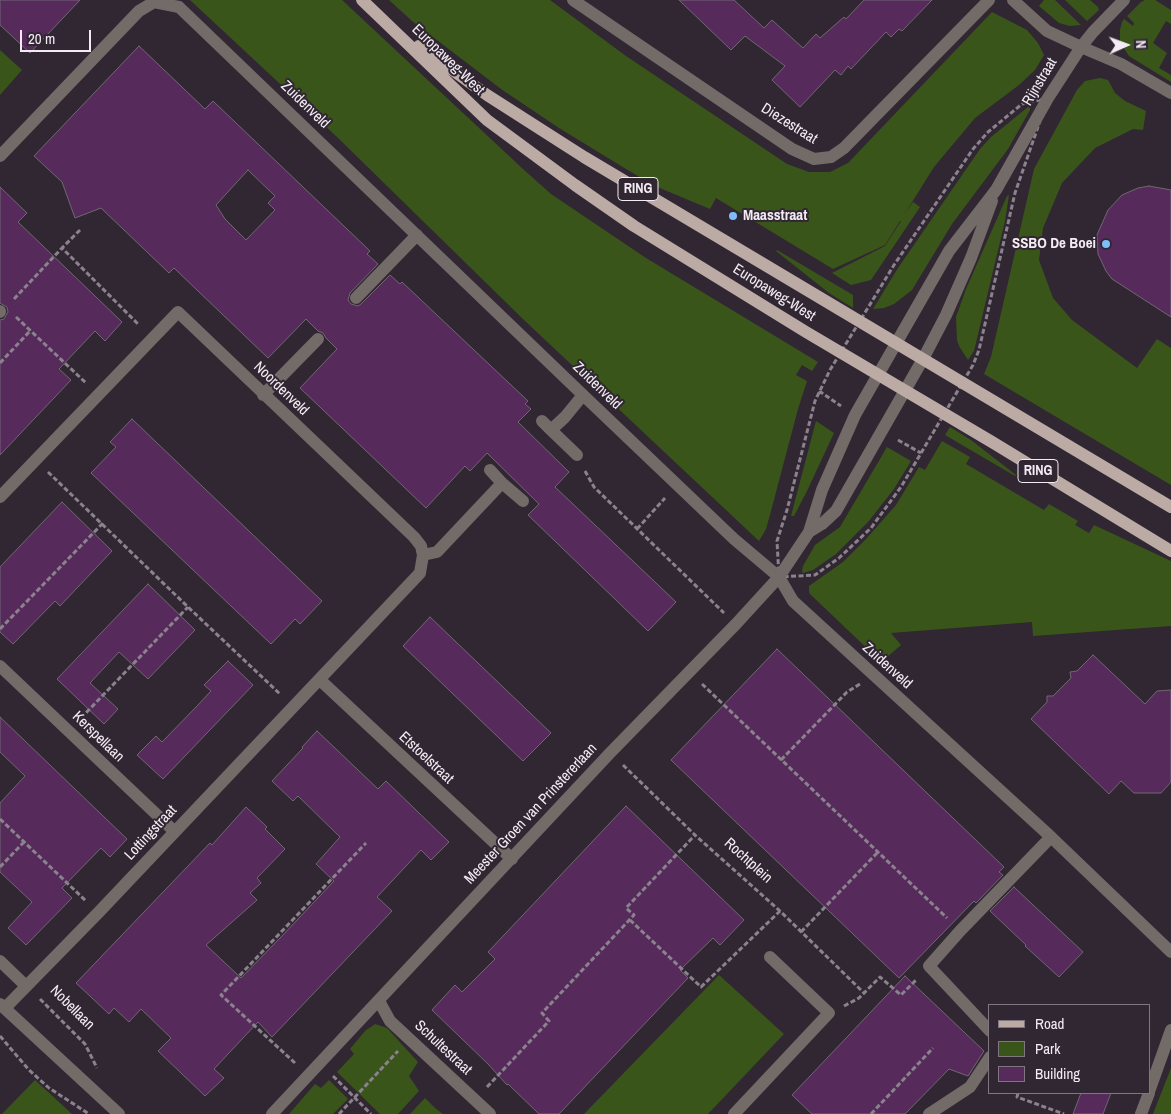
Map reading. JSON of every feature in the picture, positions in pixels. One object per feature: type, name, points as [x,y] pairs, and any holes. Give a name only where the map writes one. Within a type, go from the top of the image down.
[{"type":"main road","name":"Europaweg-West","points":[[362,0],[487,120],[634,226],[1171,552]]},
{"type":"main road","name":"Europaweg-West","points":[[388,24],[529,123],[1171,507]]},
{"type":"street","name":"Diezestraat","points":[[573,0],[792,149],[814,159],[831,157],[844,148],[989,0]]},
{"type":"street","points":[[1013,0],[1047,30],[1121,64],[1171,93]]},
{"type":"street","name":"Rijnstraat","points":[[878,374],[949,251],[996,190],[1048,98],[1081,47],[1124,0]]},
{"type":"street","name":"Zuidenveld","points":[[0,156],[139,11],[154,2],[178,7],[583,396],[734,539],[779,577],[793,601],[1051,837],[1171,952]]},
{"type":"street","name":"Rijnstraat","points":[[905,391],[946,314],[971,258],[996,190]]},
{"type":"street","points":[[356,298],[417,235]]},
{"type":"street","name":"Noordenveld","points":[[0,496],[178,312],[414,537],[421,546],[423,555]]},
{"type":"street","points":[[263,395],[318,339]]},
{"type":"street","name":"Meester Groen van Prinstererlaan","points":[[272,1114],[610,753],[736,624],[779,577],[809,532],[822,490],[855,415],[878,374]]},
{"type":"street","name":"Meester Groen van Prinstererlaan","points":[[809,532],[822,524],[836,511],[905,391]]},
{"type":"street","points":[[551,430],[583,396]]},
{"type":"street","points":[[542,420],[577,455]]},
{"type":"street","points":[[490,470],[523,501]]},
{"type":"street","points":[[320,680],[420,572],[423,555],[436,552],[502,483]]},
{"type":"street","name":"Kerspellaan","points":[[0,666],[174,832]]},
{"type":"street","name":"Lottingstraat","points":[[3,1006],[26,986],[98,913],[320,680]]},
{"type":"street","name":"Etstoelstraat","points":[[320,680],[512,859]]},
{"type":"street","points":[[988,1029],[929,966],[960,931],[1051,837]]},
{"type":"street","points":[[734,1114],[829,1013],[770,957]]},
{"type":"street","name":"Nobellaan","points":[[0,961],[26,986]]},
{"type":"street","name":"Schultestraat","points":[[379,1001],[390,1021],[490,1114]]},
{"type":"street","points":[[3,1006],[119,1114]]},
{"type":"street","points":[[1151,1085],[1171,1030]]},
{"type":"street","points":[[929,1114],[970,1087],[988,1060]]},
{"type":"street","points":[[1141,1114],[1148,1094]]},
{"type":"path","points":[[779,577],[815,575],[840,558],[871,528],[901,487],[973,366],[979,350],[1014,193],[1048,98]]},
{"type":"path","points":[[80,230],[2,310],[30,331],[98,394]]},
{"type":"path","points":[[62,248],[152,338]]},
{"type":"path","points":[[0,363],[30,331]]},
{"type":"path","points":[[577,455],[594,487],[736,624]]},
{"type":"path","points":[[35,459],[188,607],[294,706]]},
{"type":"path","points":[[637,529],[678,485]]},
{"type":"path","points":[[0,629],[103,523]]},
{"type":"path","points":[[72,735],[80,726],[80,719],[188,607]]},
{"type":"path","points":[[688,672],[960,931]]},
{"type":"path","points":[[781,760],[847,692],[874,676]]},
{"type":"path","name":"Rochtplein","points":[[610,753],[695,835],[780,911],[864,993]]},
{"type":"path","points":[[0,819],[98,913]]},
{"type":"path","points":[[475,1100],[549,1021],[542,1013],[630,920],[634,915],[626,908],[695,835]]},
{"type":"path","points":[[0,867],[24,842]]},
{"type":"path","points":[[309,1075],[222,995],[366,843]]},
{"type":"path","points":[[801,932],[878,852]]},
{"type":"path","points":[[630,920],[701,987],[780,911]]},
{"type":"path","points":[[829,1013],[859,998],[880,978],[901,995],[929,966]]},
{"type":"path","name":"Nobellaan","points":[[26,986],[85,1044],[100,1075]]},
{"type":"path","points":[[0,1036],[29,1070],[49,1088],[89,1114]]},
{"type":"path","points":[[339,1114],[410,1039]]},
{"type":"path","points":[[871,1114],[933,1048]]},
{"type":"path","points":[[320,1063],[371,1114]]},
{"type":"path","points":[[1018,1094],[1017,1097],[1064,1114]]},
{"type":"green space","points":[[190,0],[342,0],[551,194],[646,258],[818,362],[812,371],[802,365],[796,375],[807,381],[766,529],[759,541],[524,320],[337,137]]},
{"type":"green space","points":[[389,0],[550,0],[626,56],[787,164],[809,172],[830,172],[848,163],[992,12],[1027,30],[1038,43],[1044,55],[1035,70],[1019,85],[975,118],[934,167],[904,215],[913,202],[920,207],[871,280],[851,285],[832,273],[885,246],[901,221],[885,245],[833,269],[716,198],[710,209],[655,186],[626,169],[559,128],[501,89],[412,21]]},
{"type":"green space","points":[[1044,0],[1055,0],[1081,25],[1070,26],[1059,23],[1039,6]]},
{"type":"green space","points":[[1065,0],[1090,0],[1099,10],[1087,21]]},
{"type":"green space","points":[[1145,0],[1155,0],[1171,10],[1171,24],[1166,21],[1153,43],[1167,53],[1159,68],[1171,75],[1171,82],[1129,56],[1120,42],[1122,22],[1124,19],[1133,26],[1134,23],[1127,16]]},
{"type":"green space","points":[[0,50],[22,70],[0,95]]},
{"type":"green space","points":[[1100,78],[1108,80],[1115,93],[1125,101],[1146,111],[1143,130],[1133,129],[1095,148],[1062,183],[1043,228],[1039,260],[1053,298],[1072,320],[1137,368],[1157,339],[1171,348],[1171,485],[984,374],[991,357],[1034,169],[1077,90],[1085,81]]},
{"type":"green space","points":[[1028,107],[1030,110],[1008,149],[952,224],[912,290],[894,304],[884,308],[873,309],[898,268],[980,149],[991,137]]},
{"type":"green space","points":[[1009,195],[1005,221],[974,351],[968,360],[957,340],[956,317],[966,289]]},
{"type":"green space","points":[[777,250],[853,295],[853,308],[829,293]]},
{"type":"green space","points":[[816,421],[834,433],[807,491],[794,516],[791,516]]},
{"type":"green space","points":[[950,427],[971,440],[1016,475],[945,435]]},
{"type":"green space","points":[[942,441],[970,457],[966,464],[1044,510],[1049,504],[1078,521],[1075,525],[1089,533],[1094,525],[1171,561],[1171,626],[1033,636],[1032,622],[891,633],[901,645],[886,658],[874,655],[810,594],[809,586],[843,562],[866,539],[896,505],[919,467],[925,470]]},
{"type":"green space","points":[[887,447],[911,461],[894,489],[868,522],[836,554],[813,570],[803,573],[803,566],[815,545],[840,527]]},
{"type":"green space","points":[[719,975],[784,1034],[708,1114],[584,1114]]},
{"type":"green space","points":[[375,1024],[387,1028],[418,1062],[409,1076],[419,1091],[398,1114],[380,1114],[337,1072],[354,1054],[350,1049],[365,1031]]},
{"type":"green space","points":[[1171,1068],[1171,1114],[1153,1114]]},
{"type":"green space","points":[[35,1080],[72,1114],[2,1114]]},
{"type":"green space","points":[[329,1080],[348,1099],[333,1114],[289,1114],[315,1084],[321,1088]]},
{"type":"green space","points":[[425,1098],[435,1108],[443,1114],[410,1114]]},
{"type":"building","points":[[0,0],[80,0],[30,53],[0,25]]},
{"type":"building","points":[[679,0],[734,0],[764,28],[772,20],[803,48],[816,34],[820,38],[844,17],[846,19],[864,0],[932,0],[902,31],[899,29],[891,37],[886,32],[851,69],[848,66],[841,75],[835,70],[800,107],[772,80],[785,66],[745,36],[731,50]]},
{"type":"building","points":[[139,46],[205,109],[213,101],[370,251],[367,254],[378,264],[350,293],[348,300],[351,304],[358,306],[361,304],[390,275],[400,284],[402,282],[528,401],[525,404],[531,409],[518,422],[569,472],[555,487],[676,602],[648,631],[528,515],[539,504],[487,453],[470,471],[465,466],[426,508],[300,388],[337,349],[323,333],[318,331],[306,319],[268,358],[174,268],[169,273],[101,208],[75,218],[62,182],[34,156]],"holes":[[[248,170],[275,196],[268,203],[275,210],[246,240],[225,219],[216,205]]]},
{"type":"building","points":[[1149,186],[1171,190],[1171,317],[1112,279],[1098,254],[1097,235],[1108,210],[1122,195],[1138,188]]},
{"type":"building","points":[[0,187],[27,213],[18,222],[122,322],[105,341],[95,331],[59,369],[71,380],[0,455],[0,320],[4,319],[8,312],[7,307],[0,303]]},
{"type":"building","points":[[132,419],[322,601],[300,624],[295,619],[271,644],[91,473],[116,447],[110,442]]},
{"type":"building","points":[[62,502],[112,551],[60,606],[55,601],[13,644],[0,632],[0,567]]},
{"type":"building","points":[[148,584],[195,630],[148,679],[119,652],[90,683],[118,709],[104,724],[57,679]]},
{"type":"building","points":[[430,617],[551,733],[523,761],[403,646]]},
{"type":"building","points":[[777,649],[1004,867],[999,872],[1003,875],[976,903],[974,901],[899,978],[671,760]]},
{"type":"building","points":[[1093,655],[1145,704],[1157,691],[1171,690],[1171,782],[1161,793],[1134,793],[1121,781],[1109,794],[1031,719],[1047,702],[1047,696],[1053,696],[1071,678],[1070,672],[1077,671]]},
{"type":"building","points":[[228,661],[253,685],[163,779],[137,755],[156,736],[162,742],[198,705],[211,691],[204,685]]},
{"type":"building","points":[[0,717],[127,839],[110,857],[101,848],[62,888],[72,898],[26,945],[8,928],[32,902],[0,872],[0,803],[25,776],[0,752]]},
{"type":"building","points":[[317,731],[378,789],[386,781],[449,842],[431,860],[421,850],[377,897],[392,911],[272,1037],[258,1022],[214,1069],[224,1078],[205,1096],[158,1051],[171,1038],[141,1009],[129,1022],[114,1008],[109,1014],[76,983],[210,843],[212,845],[246,807],[267,827],[265,829],[285,849],[257,878],[261,883],[250,893],[257,900],[206,945],[241,978],[281,937],[334,881],[316,864],[340,837],[298,796],[293,801],[272,781]]},
{"type":"building","points":[[626,806],[744,920],[720,945],[713,938],[680,970],[688,978],[559,1114],[539,1114],[507,1085],[432,1010],[455,985],[462,992],[495,959],[488,952]]},
{"type":"building","points":[[1014,887],[1083,952],[1059,977],[990,911]]},
{"type":"building","points":[[905,976],[984,1051],[968,1076],[949,1069],[905,1114],[812,1114],[792,1095]]},
{"type":"building","points":[[1081,1094],[1111,1094],[1103,1114],[1073,1114]]},
{"type":"place","name":"Maasstraat","points":[[733,216]]},
{"type":"place","name":"SSBO De Boei","points":[[1106,244]]}]
